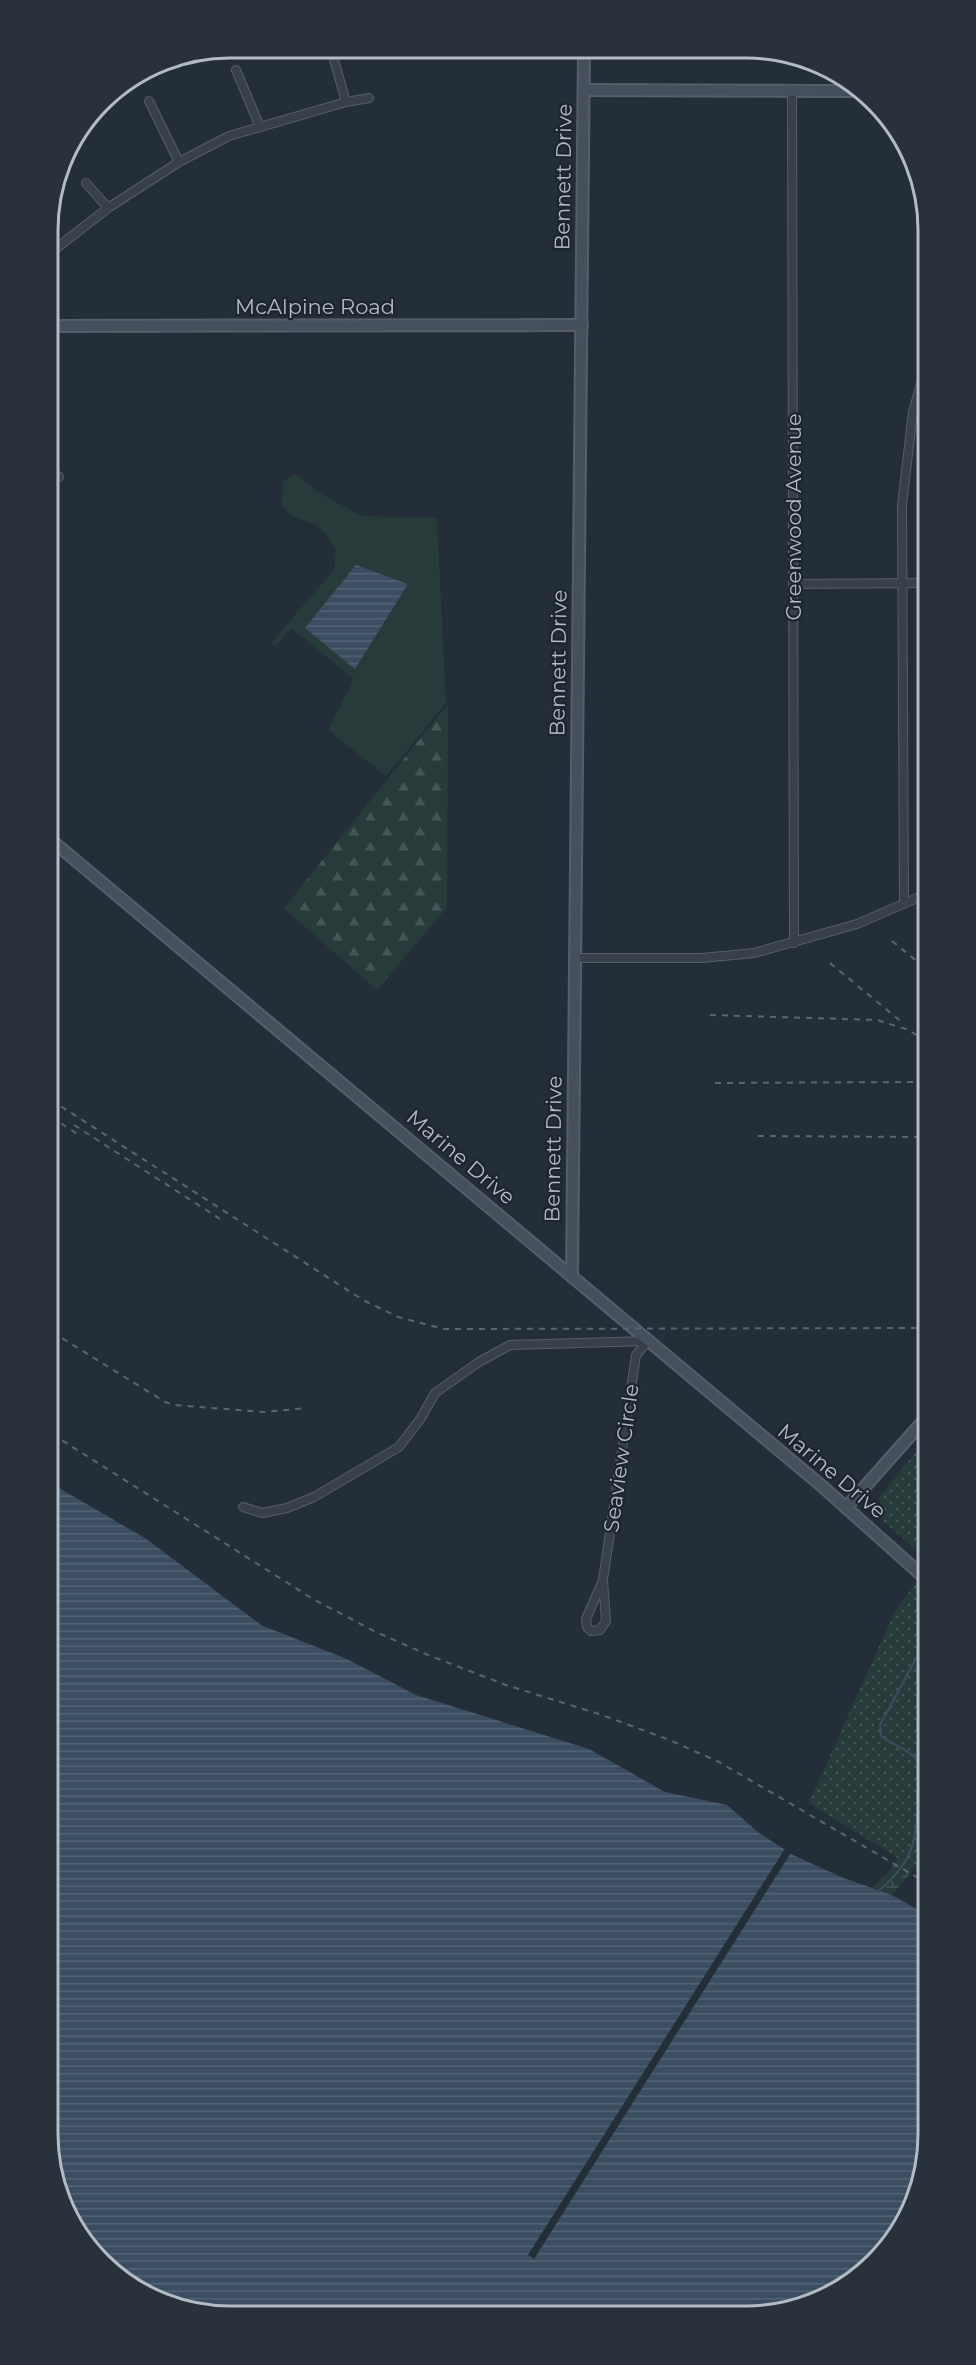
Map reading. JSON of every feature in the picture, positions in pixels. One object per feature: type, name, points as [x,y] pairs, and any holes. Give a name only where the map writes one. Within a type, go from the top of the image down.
[{"type":"main road","name":"Bennett Drive","points":[[572,1276],[584,58]]},
{"type":"main road","points":[[584,90],[846,91]]},
{"type":"main road","name":"McAlpine Road","points":[[59,326],[582,325]]},
{"type":"main road","name":"Marine Drive","points":[[59,846],[572,1276],[917,1571]]},
{"type":"main road","points":[[846,1508],[917,1429]]},
{"type":"street","points":[[334,59],[346,102]]},
{"type":"street","points":[[236,70],[261,127]]},
{"type":"street","name":"Greenwood Avenue","points":[[792,90],[794,943]]},
{"type":"street","points":[[59,246],[108,208],[179,162],[229,136],[346,102],[369,98]]},
{"type":"street","points":[[149,101],[179,162]]},
{"type":"street","points":[[86,183],[108,208]]},
{"type":"street","points":[[904,902],[902,505],[908,444],[918,395]]},
{"type":"street","points":[[794,584],[918,583]]},
{"type":"street","points":[[575,958],[702,958],[754,953],[857,924],[918,897]]},
{"type":"street","points":[[243,1507],[262,1513],[287,1509],[314,1497],[399,1446],[421,1418],[435,1393],[479,1362],[510,1345],[648,1341]]},
{"type":"street","name":"Seaview Circle","points":[[603,1580],[586,1619],[587,1627],[591,1631],[600,1630],[606,1621],[603,1580],[636,1355],[648,1341]]},
{"type":"green space","points":[[295,474],[321,494],[361,516],[437,518],[446,703],[386,776],[328,730],[354,679],[291,628],[276,646],[271,643],[334,570],[336,549],[330,540],[317,525],[292,516],[282,505],[283,481]]},
{"type":"green space","points":[[448,704],[447,907],[377,990],[284,908]]},
{"type":"green space","points":[[917,1450],[917,1551],[884,1522],[879,1497]]},
{"type":"green space","points":[[917,1582],[917,1870],[809,1803],[895,1611]]},
{"type":"green space","points":[[903,1848],[917,1859],[917,1864],[892,1895],[870,1889],[891,1869]]},
{"type":"water","points":[[356,565],[408,584],[355,669],[305,628]]},
{"type":"water","points":[[58,1488],[145,1538],[261,1625],[347,1659],[416,1695],[589,1749],[665,1792],[727,1805],[758,1832],[793,1855],[841,1877],[892,1895],[917,1909],[917,2146],[914,2168],[904,2200],[882,2239],[859,2264],[822,2289],[790,2301],[746,2306],[219,2306],[197,2303],[154,2289],[117,2264],[87,2230],[64,2179],[60,2157],[58,2135]]},
{"type":"pier","points":[[786,1847],[792,1851],[534,2259],[528,2255]]},
{"type":"waterway","points":[[917,1656],[880,1725],[881,1736],[909,1752],[917,1762]]},
{"type":"waterway","points":[[878,1891],[900,1869],[912,1848],[917,1804]]},
{"type":"railway","points":[[892,941],[918,962]]},
{"type":"railway","points":[[830,963],[904,1024]]},
{"type":"railway","points":[[710,1015],[877,1020],[906,1029],[918,1035]]},
{"type":"railway","points":[[715,1083],[918,1082]]},
{"type":"railway","points":[[59,1105],[363,1300],[398,1317],[444,1329],[917,1328]]},
{"type":"railway","points":[[59,1122],[79,1135]]},
{"type":"railway","points":[[74,1125],[220,1219]]},
{"type":"railway","points":[[758,1136],[918,1137]]},
{"type":"railway","points":[[58,1336],[165,1402],[174,1405],[264,1412],[307,1408]]},
{"type":"railway","points":[[58,1438],[313,1599],[374,1631],[506,1685],[599,1714],[667,1739],[719,1762],[917,1877]]}]
